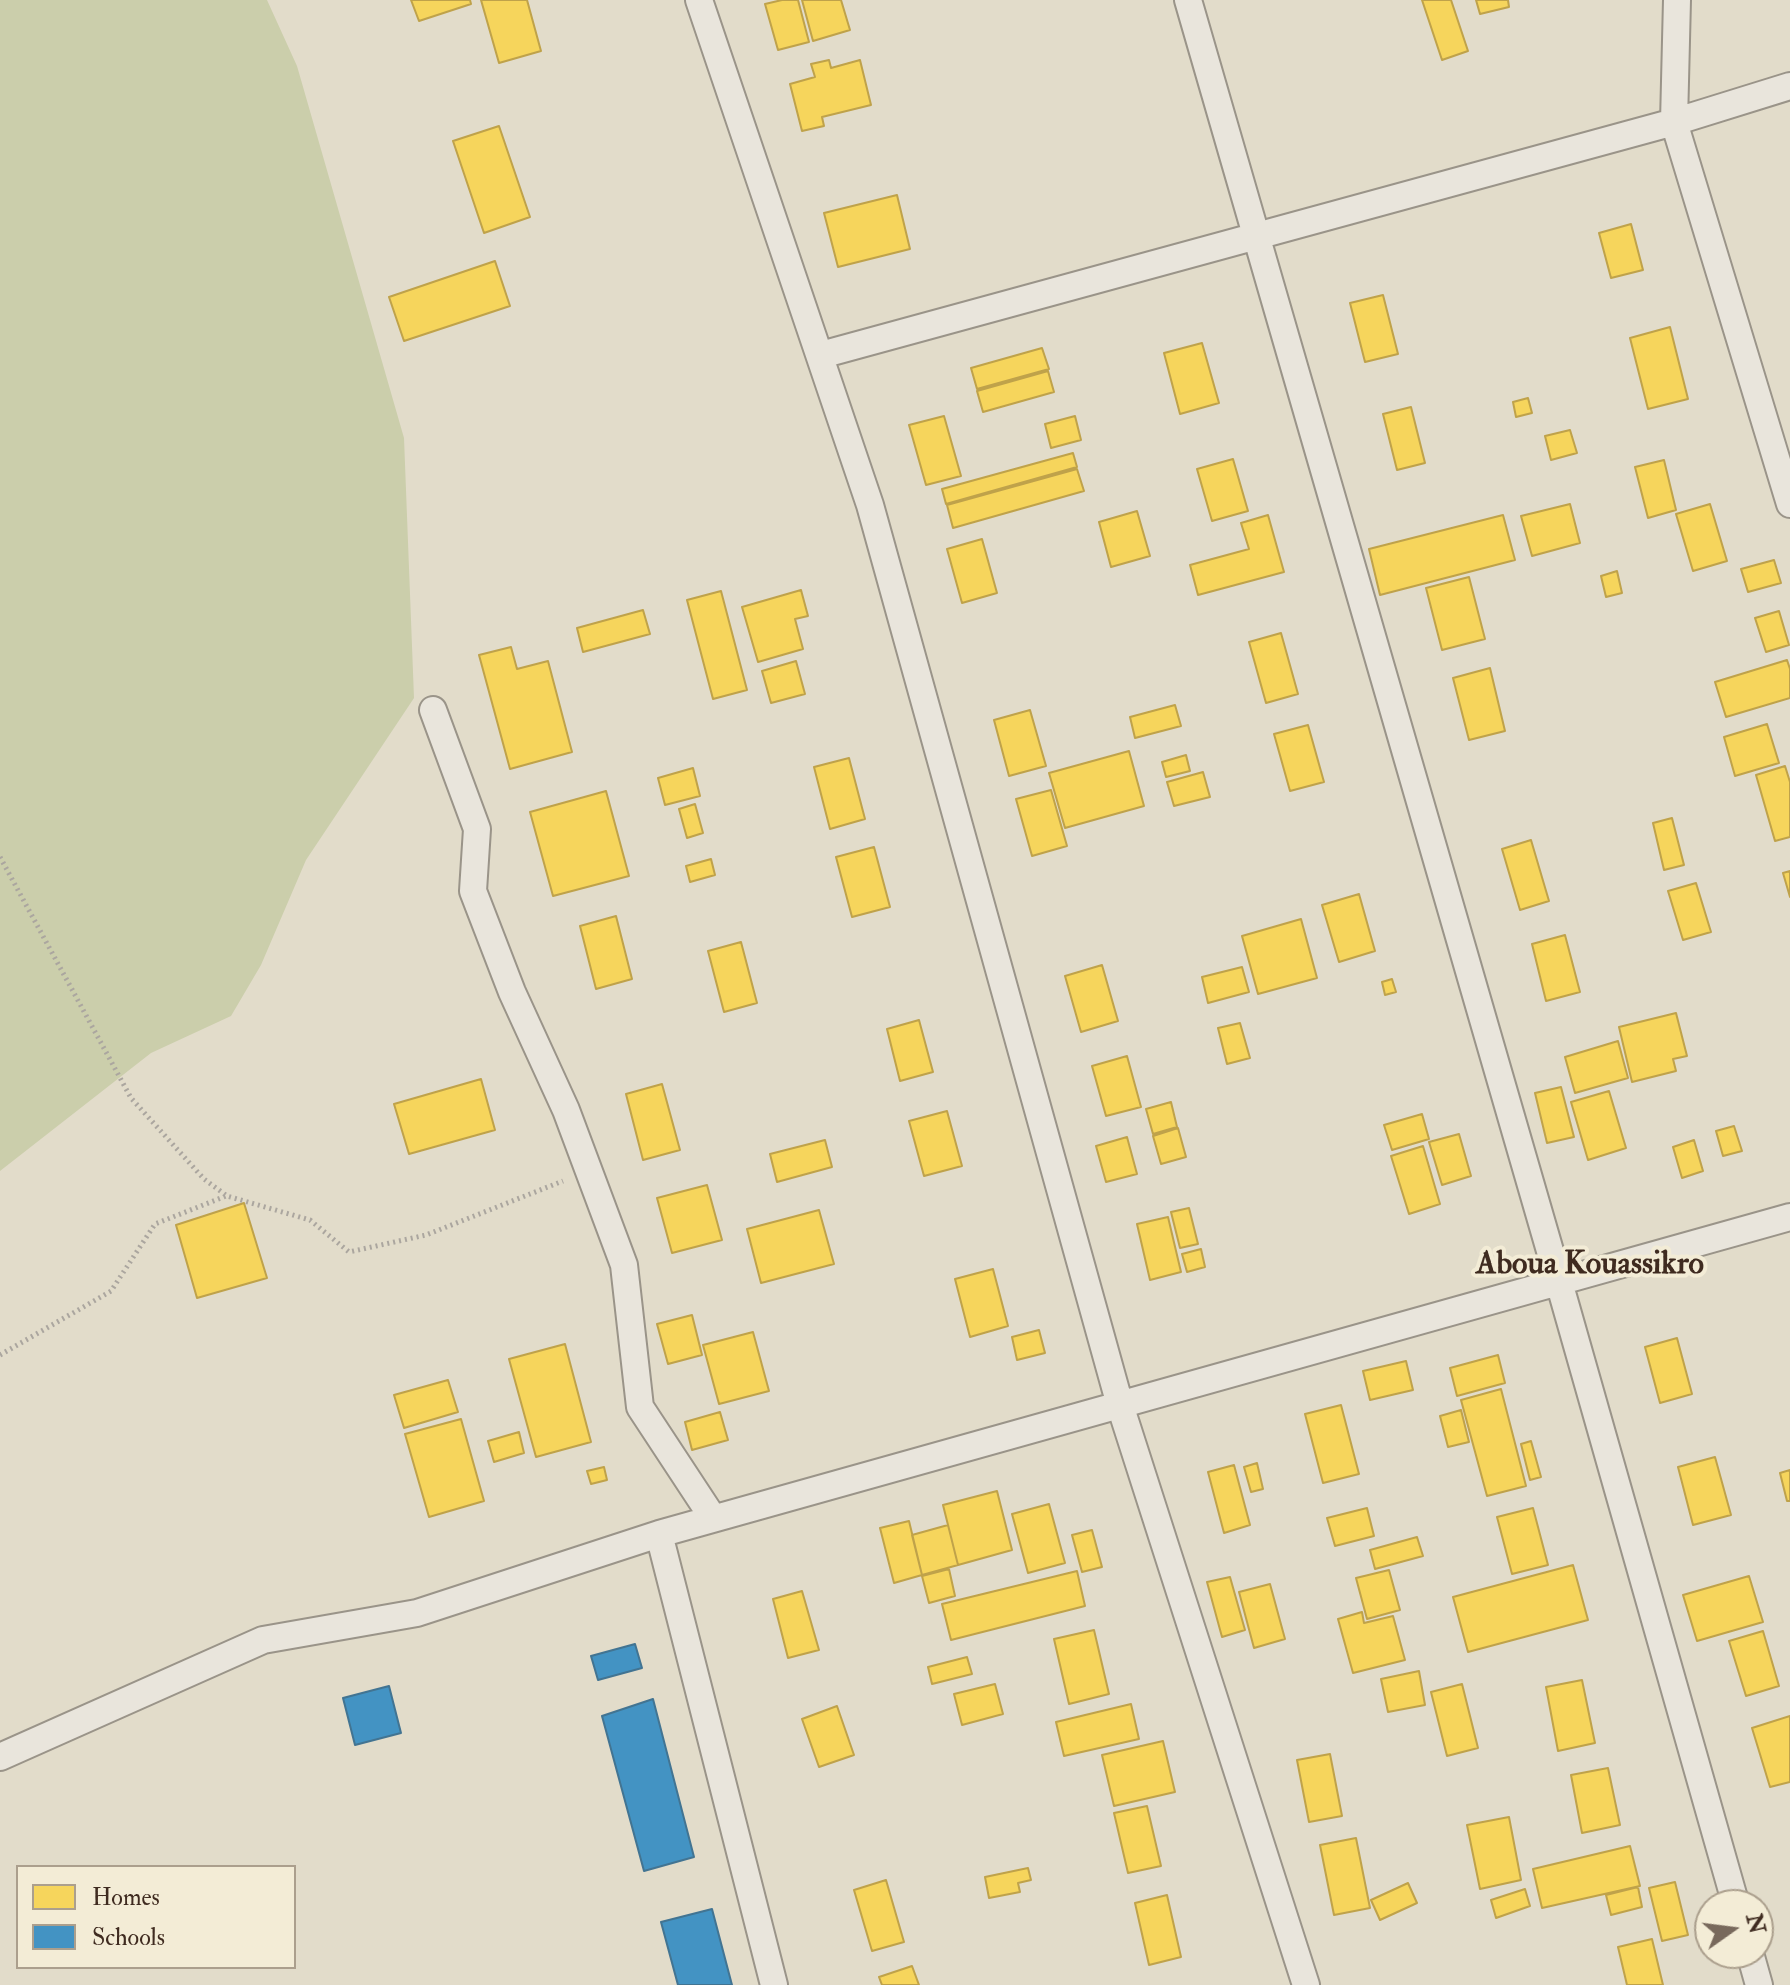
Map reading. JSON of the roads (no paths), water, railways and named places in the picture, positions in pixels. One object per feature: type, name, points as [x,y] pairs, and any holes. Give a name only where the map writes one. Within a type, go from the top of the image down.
[{"type":"street","points":[[699,0],[870,505],[1120,1405],[1306,1985]]},
{"type":"street","points":[[1188,0],[1731,1889]]},
{"type":"street","points":[[1677,0],[1674,122],[1790,504]]},
{"type":"street","points":[[821,355],[1674,122],[1790,86]]},
{"type":"street","points":[[433,710],[477,829],[473,891],[512,992],[566,1110],[624,1265],[640,1407],[713,1518]]},
{"type":"street","points":[[0,1757],[263,1640],[417,1613],[713,1518],[1790,1217]]},
{"type":"street","points":[[659,1534],[774,1985]]},
{"type":"district","name":"Aboua Kouassikro","points":[[1590,1266]]}]
